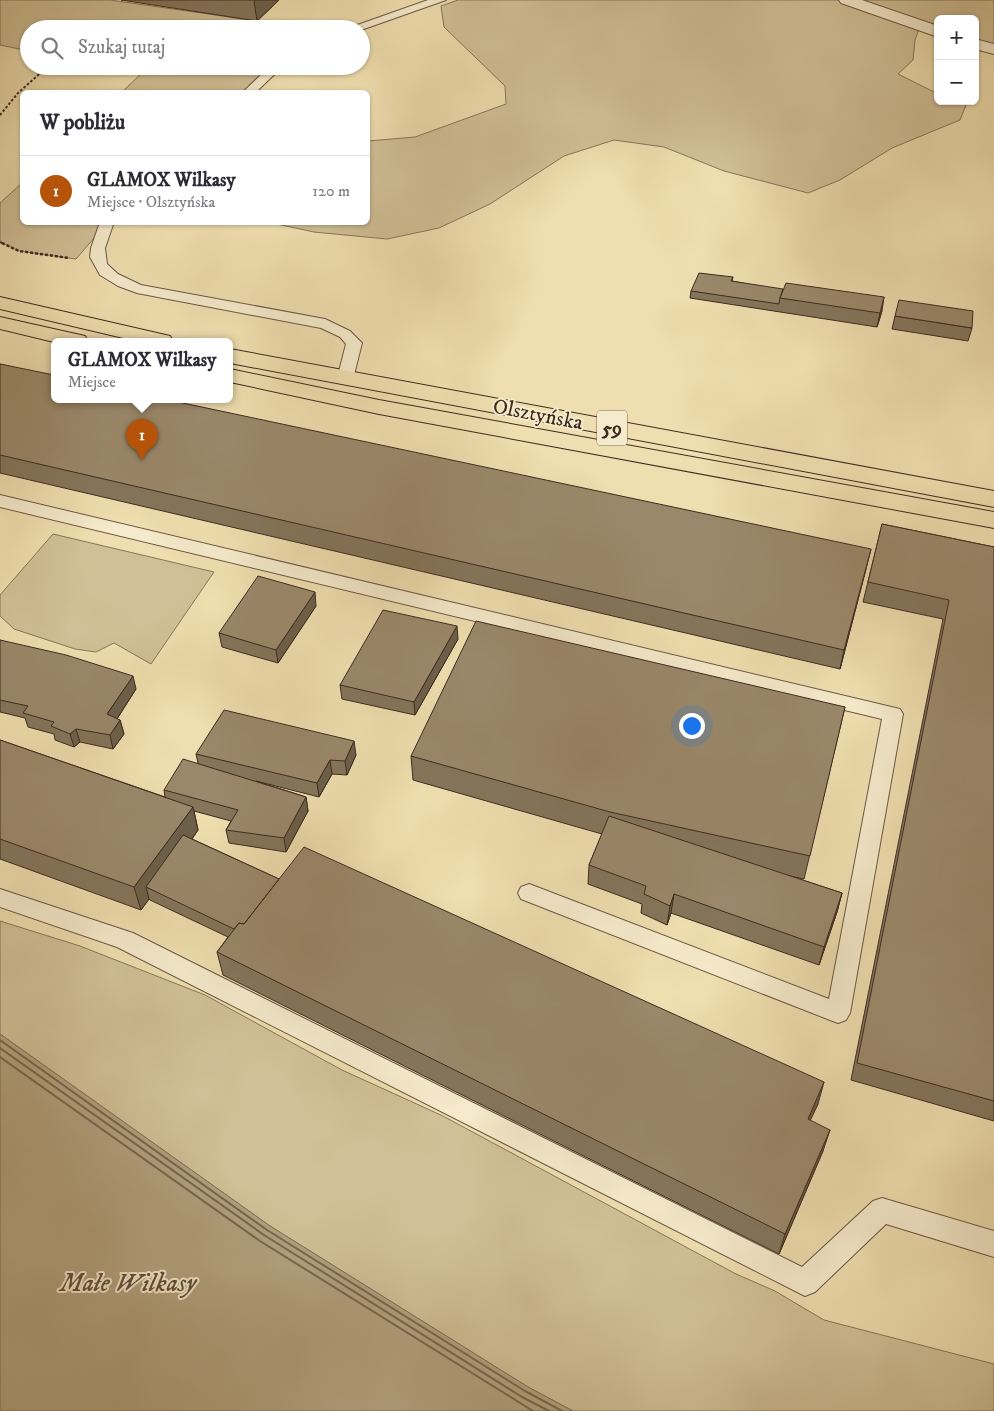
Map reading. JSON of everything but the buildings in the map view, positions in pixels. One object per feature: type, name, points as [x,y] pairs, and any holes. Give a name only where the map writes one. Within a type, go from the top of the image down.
[{"type":"main road","points":[[0,303],[149,338]]},
{"type":"main road","points":[[0,323],[64,338]]},
{"type":"main road","name":"Olsztyńska","points":[[233,357],[339,388],[994,520]]},
{"type":"main road","name":"Olsztyńska","points":[[233,376],[339,388],[994,499]]},
{"type":"street","points":[[847,0],[934,31]]},
{"type":"street","points":[[979,45],[994,50]]},
{"type":"lane","points":[[370,23],[440,0]]},
{"type":"lane","points":[[250,90],[267,75]]},
{"type":"lane","points":[[105,225],[96,246],[100,265],[109,277],[137,289],[326,324],[345,334],[354,343],[339,388]]},
{"type":"lane","points":[[3,503],[893,714],[838,1013],[529,893]]},
{"type":"lane","points":[[0,898],[125,940],[805,1283],[882,1210],[994,1244]]},
{"type":"path","points":[[21,90],[38,75]]},
{"type":"path","points":[[0,115],[20,91]]},
{"type":"path","points":[[0,242],[19,251],[54,257],[76,259],[98,256]]},
{"type":"shaded area","points":[[0,0],[110,0],[250,20],[20,20],[20,49],[0,45]]},
{"type":"shaded area","points":[[458,0],[994,0],[994,49],[979,44],[979,15],[934,15],[934,30],[920,26],[915,40],[913,60],[898,74],[934,92],[934,105],[966,105],[960,120],[892,148],[840,180],[808,193],[724,171],[664,147],[614,140],[564,156],[490,204],[439,228],[387,239],[314,232],[281,225],[370,225],[370,141],[415,137],[506,104],[505,86],[444,27],[441,6]]},
{"type":"shaded area","points":[[140,75],[267,75],[251,90],[124,90]]},
{"type":"shaded area","points":[[20,185],[20,225],[105,225],[76,259],[19,251],[0,242],[0,203]]},
{"type":"shaded area","points":[[53,534],[214,572],[151,664],[114,643],[96,652],[75,649],[14,629],[0,616],[0,595]]},
{"type":"shaded area","points":[[0,921],[80,946],[205,995],[342,1070],[443,1116],[736,1274],[775,1291],[824,1320],[994,1364],[994,1411],[573,1411],[528,1387],[270,1226],[0,1034]]},
{"type":"water","name":"Małe Wilkasy","points":[[0,1034],[270,1226],[528,1387],[573,1411],[0,1411]]},
{"type":"place","name":"GLAMOX Wilkasy","points":[[142,460]]}]
